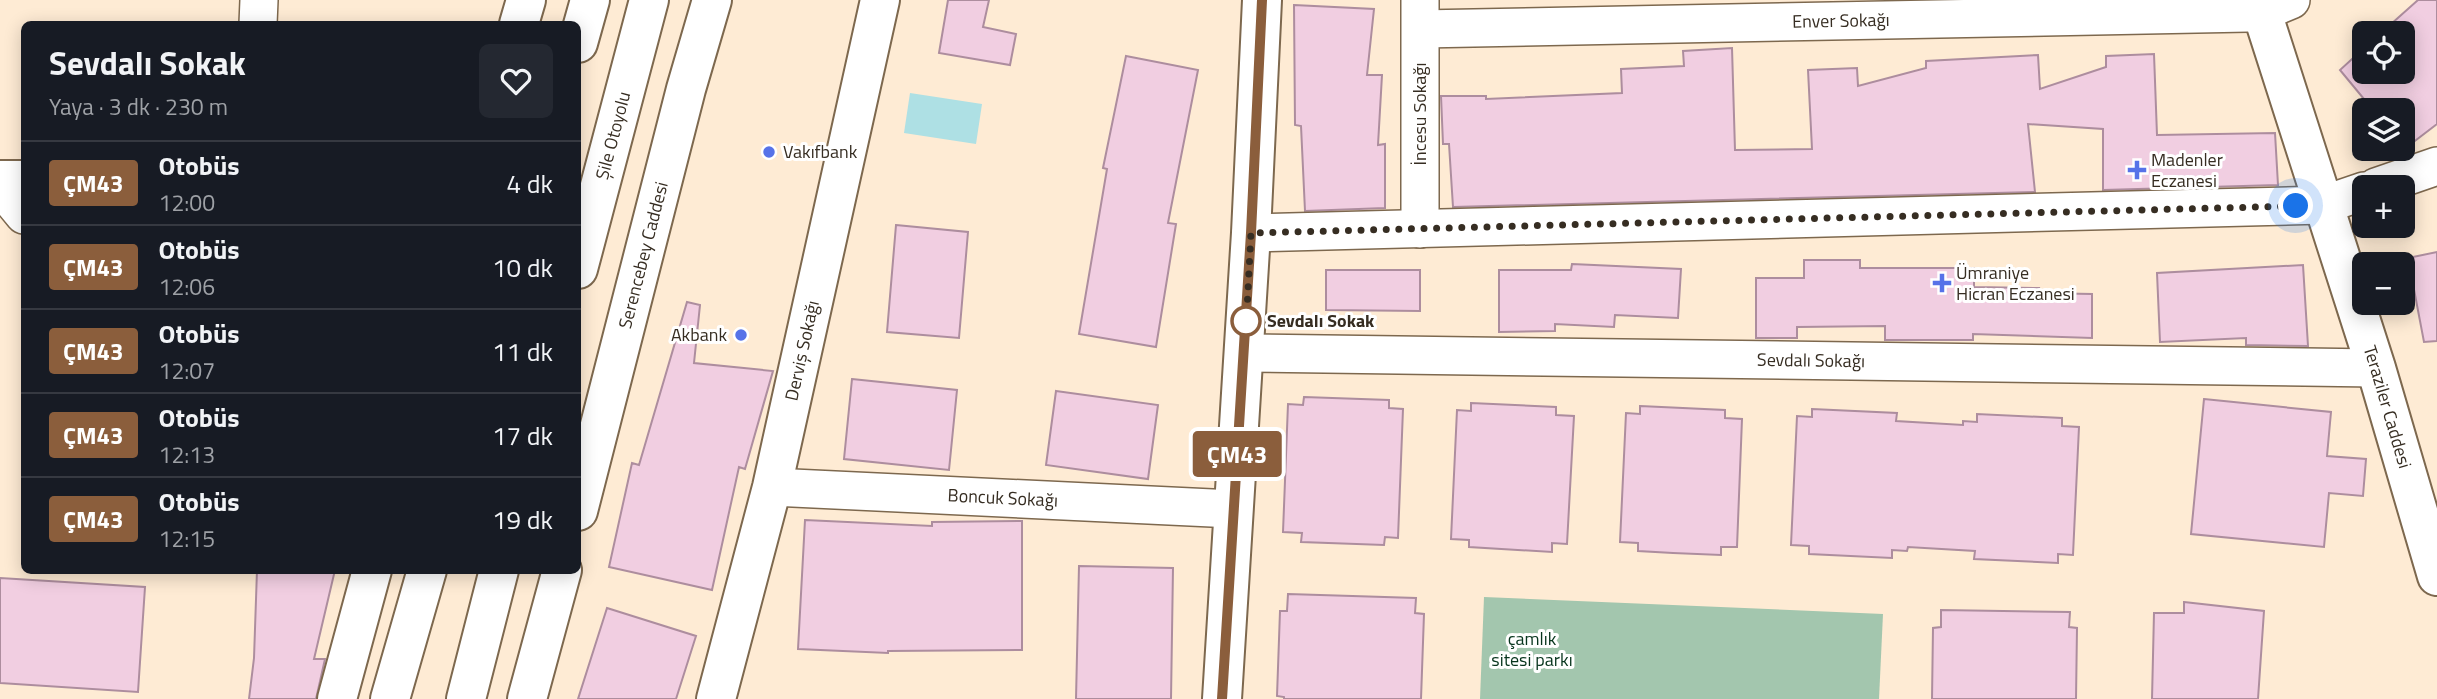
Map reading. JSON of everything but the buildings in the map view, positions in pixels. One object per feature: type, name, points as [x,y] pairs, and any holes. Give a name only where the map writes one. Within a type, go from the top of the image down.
[{"type":"main road","points":[[520,21],[526,0]]},
{"type":"main road","points":[[581,32],[590,0]]},
{"type":"main road","name":"Şile Otoyolu","points":[[581,258],[649,0]]},
{"type":"main road","name":"Serencebey Caddesi","points":[[581,500],[712,0]]},
{"type":"main road","name":"Derviş Sokağı","points":[[716,699],[772,487],[880,0]]},
{"type":"main road","points":[[1222,699],[1251,233],[1262,0]]},
{"type":"main road","name":"Teraziler Caddesi","points":[[2270,4],[2323,205],[2376,368],[2437,576]]},
{"type":"main road","points":[[0,180],[21,180]]},
{"type":"main road","points":[[337,699],[371,574]]},
{"type":"main road","points":[[390,699],[426,574]]},
{"type":"main road","points":[[466,699],[498,574]]},
{"type":"main road","points":[[527,699],[561,574]]},
{"type":"street","points":[[258,21],[259,0]]},
{"type":"street","name":"Enver Sokağı","points":[[1421,15],[2270,4]]},
{"type":"street","name":"İncesu Sokağı","points":[[1420,229],[1421,15]]},
{"type":"street","points":[[2411,175],[2437,166]]},
{"type":"street","points":[[0,186],[21,211]]},
{"type":"street","points":[[1251,233],[2323,205],[2352,195]]},
{"type":"street","name":"Sevdalı Sokağı","points":[[1244,353],[2376,368]]},
{"type":"street","name":"Boncuk Sokağı","points":[[772,487],[1233,509]]},
{"type":"green space","name":"çamlık sitesi parkı","points":[[1484,597],[1883,614],[1879,699],[1480,699]]},
{"type":"water","points":[[910,93],[982,104],[976,144],[904,133]]},
{"type":"bus line","name":"ÇM43","points":[[1222,699],[1243,377],[1262,0]]},
{"type":"place","name":"Vakıfbank","points":[[769,152]]},
{"type":"place","name":"Madenler Eczanesi","points":[[2137,170]]},
{"type":"place","name":"Ümraniye Hicran Eczanesi","points":[[1942,283]]},
{"type":"place","name":"Sevdalı Sokak","points":[[1246,321]]},
{"type":"place","name":"Akbank","points":[[741,335]]},
{"type":"route","points":[[1246,321],[1246,329],[1251,233],[2296,206]]}]
